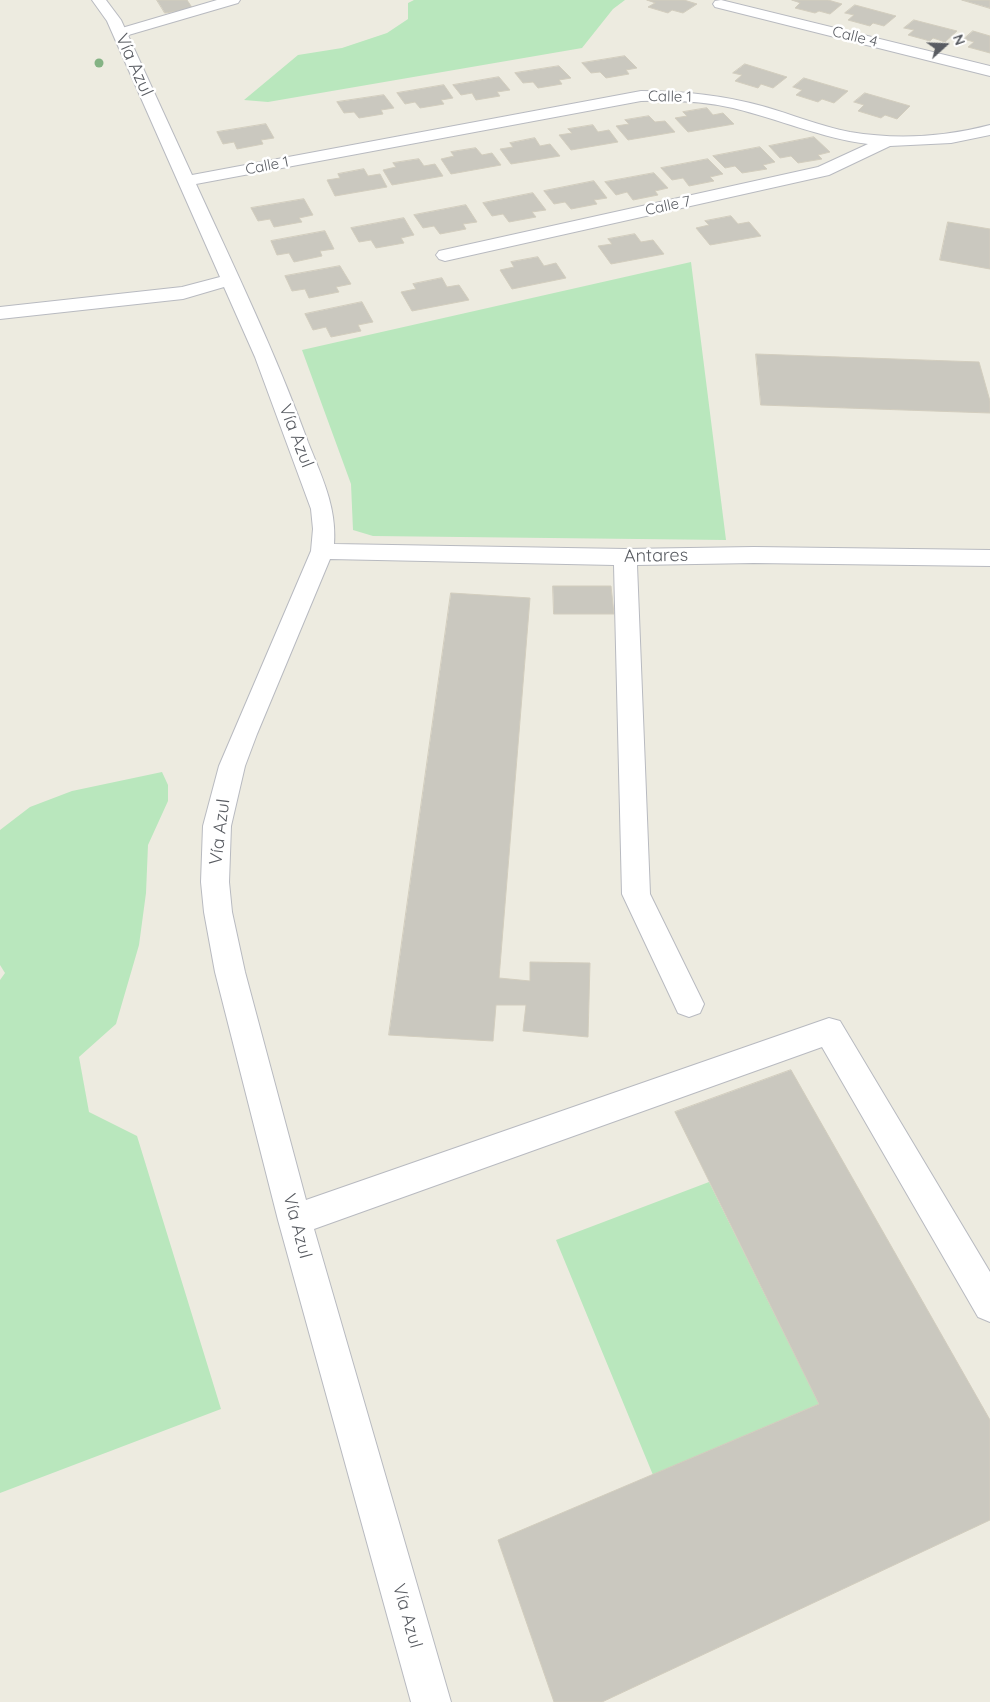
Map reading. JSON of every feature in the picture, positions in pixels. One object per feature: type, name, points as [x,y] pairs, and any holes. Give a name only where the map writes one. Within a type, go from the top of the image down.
[{"type":"street","name":"Vía Azul","points":[[98,0],[114,20],[186,181],[201,196],[230,280],[268,365],[316,487],[322,509],[324,528],[322,551],[232,766],[217,826],[215,882],[221,933],[295,1220],[431,1702]]},
{"type":"street","points":[[120,33],[233,0]]},
{"type":"street","name":"Calle 4","points":[[720,4],[990,71]]},
{"type":"street","name":"Calle 1","points":[[186,181],[641,96],[687,96],[730,102],[824,131],[886,142],[936,140],[990,130]]},
{"type":"street","name":"Calle 7","points":[[445,255],[823,171],[886,142]]},
{"type":"street","name":"Calle 1","points":[[300,176],[331,164],[349,151]]},
{"type":"street","points":[[0,313],[183,292],[230,280]]},
{"type":"street","name":"Antares","points":[[322,551],[625,557],[754,555],[990,558]]},
{"type":"street","points":[[625,557],[636,894],[690,1004]]},
{"type":"street","points":[[295,1220],[829,1031],[990,1305]]},
{"type":"green space","points":[[414,0],[625,0],[613,9],[582,48],[268,102],[244,100],[298,55],[342,48],[387,33],[408,19],[408,3]]},
{"type":"green space","points":[[691,262],[726,540],[373,536],[353,530],[351,484],[302,350]]},
{"type":"green space","points":[[162,772],[168,785],[168,801],[148,845],[146,893],[139,945],[116,1024],[79,1057],[89,1112],[137,1136],[221,1409],[0,1493],[0,980],[5,973],[0,965],[0,830],[30,807],[72,791]]},
{"type":"green space","points":[[709,1182],[819,1404],[653,1475],[556,1240]]},
{"type":"building","points":[[157,0],[187,0],[193,9],[165,13]]},
{"type":"building","points":[[647,0],[684,0],[697,4],[683,13],[672,10],[668,13],[648,7],[655,3]]},
{"type":"building","points":[[792,0],[828,0],[842,4],[830,14],[819,11],[815,13],[795,8],[800,3]]},
{"type":"building","points":[[962,0],[990,0],[990,8]]},
{"type":"building","points":[[855,5],[896,16],[884,26],[873,23],[870,26],[848,20],[854,15],[845,13]]},
{"type":"building","points":[[914,20],[957,31],[945,42],[933,38],[930,41],[908,35],[914,30],[904,28]]},
{"type":"building","points":[[973,31],[990,36],[990,53],[968,47],[974,42],[964,39]]},
{"type":"building","points":[[625,56],[637,68],[626,70],[629,74],[606,78],[600,72],[591,73],[582,63]]},
{"type":"building","points":[[745,64],[787,77],[773,88],[761,84],[758,88],[735,81],[742,75],[733,73]]},
{"type":"building","points":[[559,66],[571,78],[559,80],[562,84],[538,88],[533,82],[523,83],[515,73]]},
{"type":"building","points":[[499,77],[510,90],[497,92],[500,96],[476,100],[472,93],[461,95],[453,85]]},
{"type":"building","points":[[804,78],[848,91],[834,103],[822,99],[818,102],[796,95],[802,90],[793,87]]},
{"type":"building","points":[[444,85],[453,98],[441,100],[444,104],[420,108],[415,102],[405,104],[397,93]]},
{"type":"building","points":[[865,93],[910,106],[897,119],[885,115],[881,118],[858,111],[864,105],[854,102]]},
{"type":"building","points":[[384,95],[394,108],[381,110],[383,114],[359,118],[354,112],[344,113],[337,102]]},
{"type":"building","points":[[707,108],[713,115],[723,113],[734,124],[688,132],[675,118],[687,116],[683,112]]},
{"type":"building","points":[[649,116],[655,122],[665,121],[675,132],[628,140],[616,126],[629,124],[625,120]]},
{"type":"building","points":[[266,124],[274,138],[261,140],[263,144],[237,149],[234,142],[223,144],[217,132]]},
{"type":"building","points":[[593,125],[598,132],[609,130],[618,142],[571,150],[559,135],[572,133],[568,129]]},
{"type":"building","points":[[814,137],[830,152],[818,155],[822,159],[798,163],[791,156],[780,158],[769,146]]},
{"type":"building","points":[[535,138],[540,146],[550,144],[560,156],[511,164],[500,149],[513,147],[510,143]]},
{"type":"building","points":[[760,147],[775,162],[763,165],[767,169],[742,173],[735,166],[725,168],[713,156]]},
{"type":"building","points":[[476,148],[482,155],[492,153],[501,165],[451,174],[441,159],[454,156],[451,152]]},
{"type":"building","points":[[419,159],[424,166],[435,164],[443,176],[392,185],[383,170],[396,167],[393,163]]},
{"type":"building","points":[[708,159],[723,174],[710,177],[714,181],[689,186],[683,178],[672,180],[661,168]]},
{"type":"building","points":[[364,169],[368,176],[380,174],[387,187],[335,196],[327,180],[340,178],[338,174]]},
{"type":"building","points":[[654,173],[668,188],[655,191],[658,195],[633,200],[627,192],[616,195],[605,182]]},
{"type":"building","points":[[594,181],[607,198],[594,200],[597,204],[571,209],[565,202],[554,204],[544,191]]},
{"type":"building","points":[[533,193],[546,210],[532,212],[536,217],[509,222],[503,214],[492,216],[483,203]]},
{"type":"building","points":[[304,199],[313,215],[299,218],[302,222],[274,227],[270,219],[258,221],[251,208]]},
{"type":"building","points":[[466,205],[477,222],[463,224],[466,229],[440,234],[434,226],[423,228],[414,215]]},
{"type":"building","points":[[731,216],[738,224],[749,222],[761,236],[710,245],[696,228],[709,225],[705,221]]},
{"type":"building","points":[[404,218],[414,235],[401,238],[404,243],[376,248],[371,240],[359,242],[351,228]]},
{"type":"building","points":[[948,222],[990,229],[990,269],[940,260]]},
{"type":"building","points":[[325,231],[334,249],[320,251],[322,256],[294,262],[289,253],[277,255],[271,241]]},
{"type":"building","points":[[635,234],[641,242],[653,240],[664,254],[611,264],[598,246],[612,244],[608,239]]},
{"type":"building","points":[[538,257],[544,266],[556,263],[566,278],[512,289],[500,270],[514,267],[511,262]]},
{"type":"building","points":[[340,266],[351,284],[336,287],[339,292],[309,298],[305,289],[292,291],[285,276]]},
{"type":"building","points":[[442,278],[447,287],[459,285],[469,300],[412,311],[401,292],[416,289],[413,284]]},
{"type":"building","points":[[362,302],[373,322],[358,325],[361,331],[331,337],[326,327],[313,330],[305,314]]},
{"type":"building","points":[[756,354],[979,362],[990,401],[990,413],[761,405]]},
{"type":"building","points":[[553,586],[611,586],[614,614],[554,614]]},
{"type":"building","points":[[451,593],[530,598],[499,978],[530,981],[530,962],[590,963],[588,1037],[523,1031],[526,1005],[496,1005],[493,1041],[389,1035]]},
{"type":"building","points":[[791,1070],[990,1420],[990,1520],[602,1702],[554,1702],[498,1540],[819,1404],[675,1112]]}]
